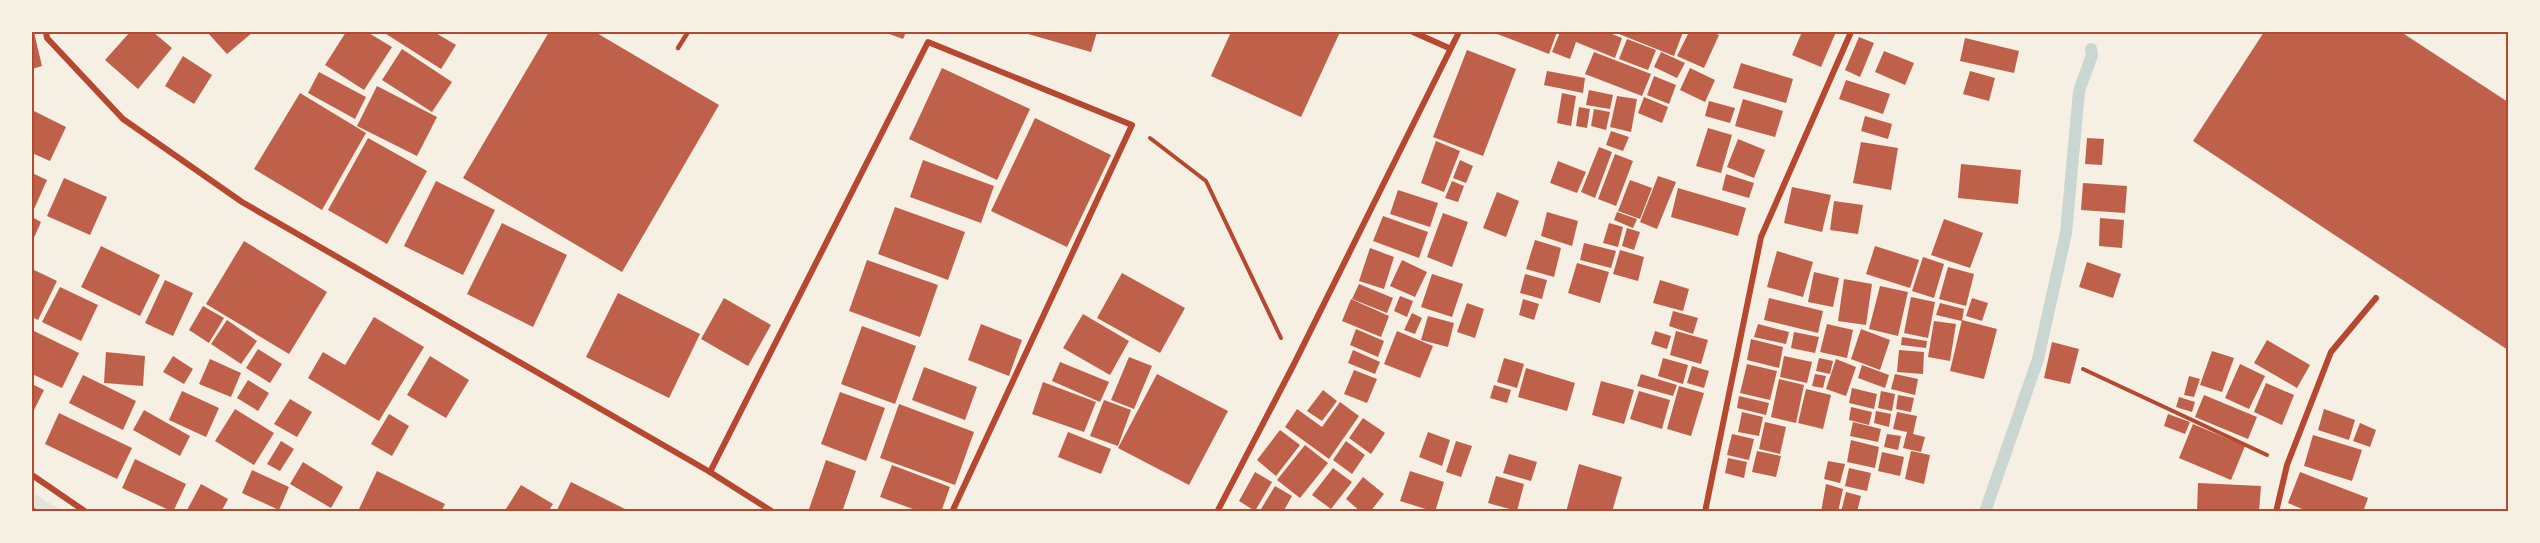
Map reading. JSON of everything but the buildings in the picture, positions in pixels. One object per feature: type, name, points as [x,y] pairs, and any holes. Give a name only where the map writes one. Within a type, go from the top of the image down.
[{"type":"street","points":[[46,32],[47,38],[123,119],[242,202],[710,472],[773,512]]},
{"type":"street","points":[[1413,32],[1449,48]]},
{"type":"street","points":[[1217,512],[1294,364],[1449,48],[1459,32]]},
{"type":"street","points":[[1705,512],[1761,237],[1851,32]]},
{"type":"street","points":[[710,472],[928,42],[1132,125],[952,512]]},
{"type":"street","points":[[2276,512],[2287,465],[2331,352],[2376,297]]},
{"type":"street","points":[[32,475],[87,512]]},
{"type":"lane","points":[[678,48],[688,32]]},
{"type":"lane","points":[[32,509],[36,512]]},
{"type":"path","points":[[1132,125],[1206,181],[1294,364]]},
{"type":"path","points":[[2083,369],[2287,465]]},
{"type":"shaded area","points":[[32,492],[62,511],[32,511]]},
{"type":"waterway","points":[[1985,512],[2038,359],[2066,233],[2079,91],[2092,55],[2091,49]]}]
